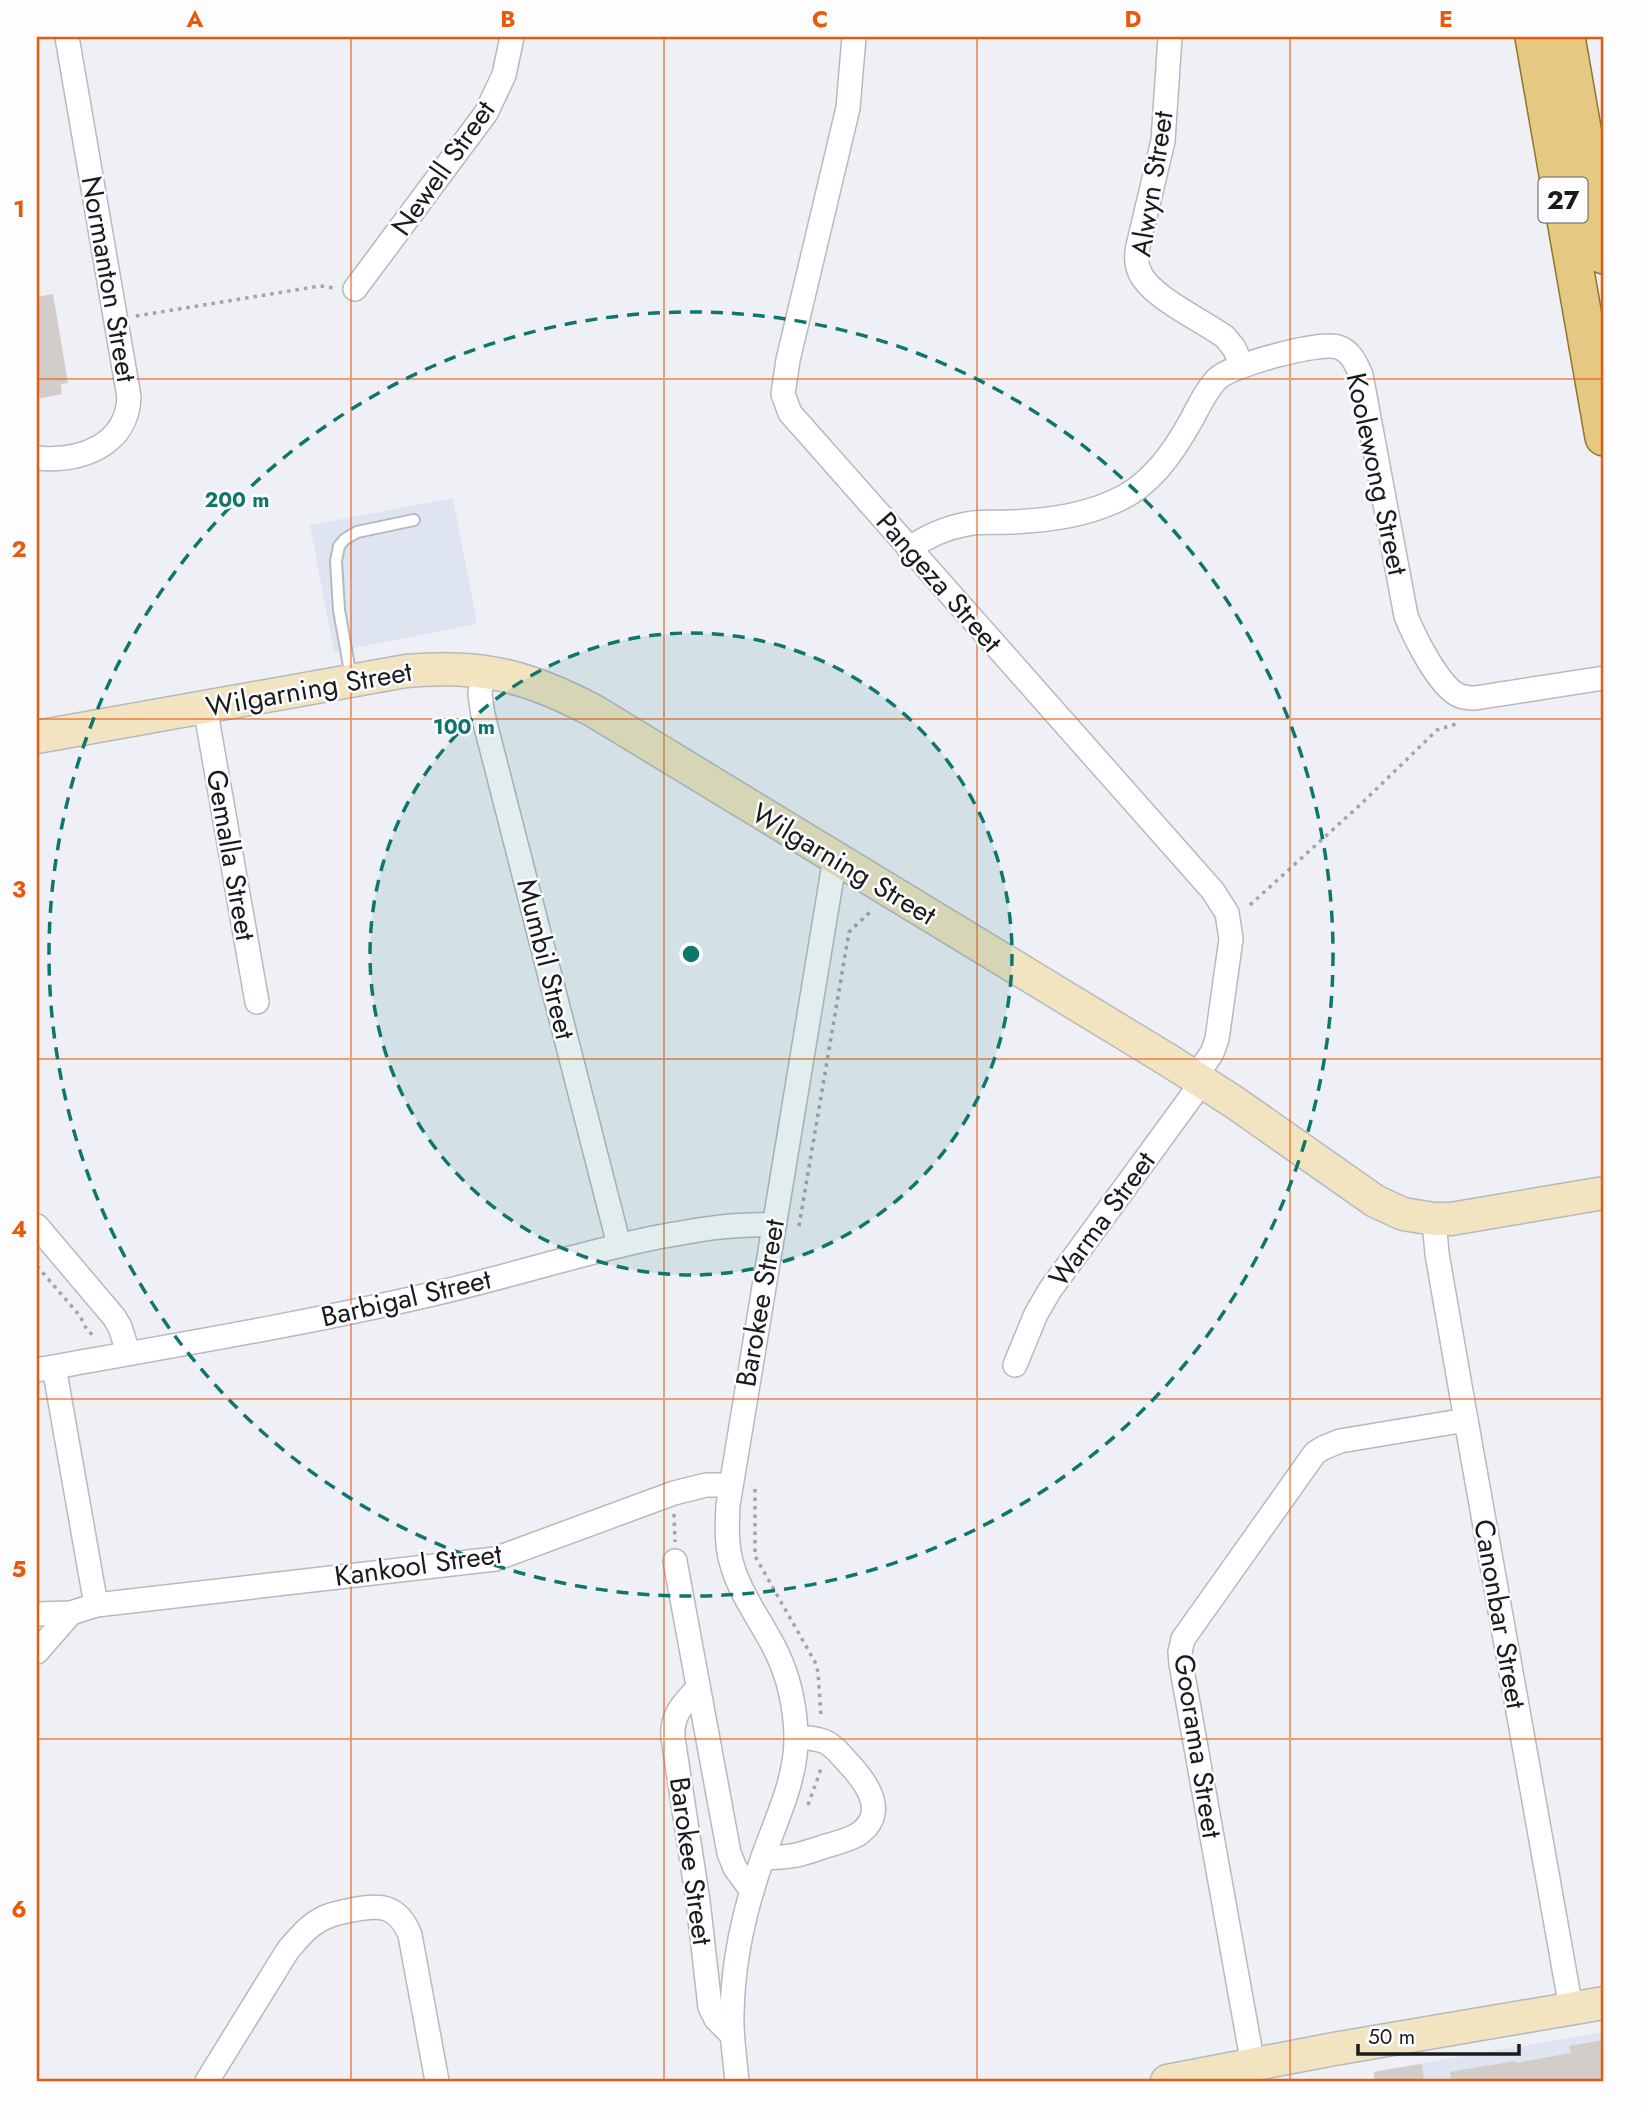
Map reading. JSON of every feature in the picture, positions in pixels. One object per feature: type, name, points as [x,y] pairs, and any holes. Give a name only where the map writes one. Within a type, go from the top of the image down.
[{"type":"main road","name":"27","points":[[1534,37],[1598,361],[1604,437]]},
{"type":"main road","name":"27","points":[[1566,37],[1604,255]]},
{"type":"street","name":"Normanton Street","points":[[37,458],[65,457],[96,449],[118,432],[125,421],[129,397],[67,37]]},
{"type":"street","name":"Newell Street","points":[[355,289],[486,113],[504,75],[512,37]]},
{"type":"street","name":"Pangeza Street","points":[[854,37],[848,108],[788,360],[783,394],[790,413],[1224,906],[1231,939],[1220,1026],[1215,1046],[1199,1079]]},
{"type":"street","name":"Alwyn Street","points":[[1170,37],[1163,141],[1138,246],[1137,263],[1142,276],[1154,291],[1231,343],[1242,366]]},
{"type":"street","name":"Koolewong Street","points":[[909,549],[940,531],[965,524],[1010,522],[1073,514],[1125,497],[1155,472],[1170,455],[1216,380],[1232,369],[1329,345],[1345,350],[1361,375],[1406,616],[1416,641],[1452,691],[1467,698],[1487,697],[1604,678]]},
{"type":"street","name":"Wilgarning Street","points":[[37,737],[406,671],[432,668],[482,671],[521,679],[568,698],[1199,1079],[1375,1201],[1403,1214],[1451,1219],[1604,1193]]},
{"type":"street","name":"Mumbil Street","points":[[482,671],[480,695],[483,715],[619,1245]]},
{"type":"street","name":"Gemalla Street","points":[[205,707],[257,1002]]},
{"type":"street","name":"Barokee Street","points":[[737,2081],[732,2035],[736,1966],[752,1891],[793,1771],[796,1737],[794,1706],[783,1668],[732,1566],[727,1522],[730,1485],[835,858]]},
{"type":"street","name":"Warma Street","points":[[1016,1365],[1036,1314],[1049,1290],[1194,1093],[1199,1079]]},
{"type":"street","name":"Canonbar Street","points":[[1434,1219],[1437,1254],[1571,2008]]},
{"type":"street","name":"Barbigal Street","points":[[45,1368],[287,1324],[437,1293],[619,1245],[737,1224],[774,1225]]},
{"type":"street","points":[[37,1226],[114,1317],[128,1352]]},
{"type":"street","points":[[45,1368],[96,1605]]},
{"type":"street","name":"Goorama Street","points":[[1253,2065],[1181,1664],[1183,1639],[1315,1453],[1340,1441],[1466,1420]]},
{"type":"street","name":"Kankool Street","points":[[37,1614],[71,1613],[96,1605],[495,1559],[674,1493],[706,1485],[730,1485]]},
{"type":"street","name":"Barokee Street","points":[[675,1561],[729,1853],[735,1868],[752,1891]]},
{"type":"street","points":[[37,1652],[71,1613]]},
{"type":"street","name":"Barokee Street","points":[[698,1688],[676,1714],[673,1721],[673,1738],[698,1901],[710,2007],[716,2019],[732,2035]]},
{"type":"street","points":[[763,1857],[787,1858],[851,1838],[865,1829],[873,1814],[873,1800],[866,1785],[836,1750],[823,1740],[796,1737]]},
{"type":"street","points":[[206,2081],[288,1950],[300,1937],[311,1926],[333,1913],[374,1906],[391,1911],[400,1918],[410,1935],[437,2081]]},
{"type":"street","points":[[1167,2081],[1334,2049],[1604,2003]]},
{"type":"lane","points":[[352,680],[339,610],[336,561],[339,546],[357,532],[414,520]]},
{"type":"path","points":[[116,319],[320,286],[355,289]]},
{"type":"path","points":[[1250,905],[1361,804],[1437,730],[1456,724]]},
{"type":"path","points":[[798,1228],[849,932],[870,912]]},
{"type":"path","points":[[37,1266],[80,1316],[92,1336],[99,1338]]},
{"type":"path","points":[[754,1484],[755,1556],[814,1662],[818,1672],[821,1720]]},
{"type":"path","points":[[674,1493],[675,1561]]},
{"type":"shaded area","points":[[453,498],[477,624],[334,652],[310,525]]},
{"type":"shaded area","points":[[1604,2032],[1604,2081],[1378,2081],[1376,2071]]},
{"type":"building","points":[[53,294],[68,383],[61,384],[62,394],[37,399],[37,297]]},
{"type":"building","points":[[1604,2040],[1604,2081],[1451,2081],[1450,2072],[1571,2053],[1569,2046]]},
{"type":"building","points":[[1422,2064],[1424,2081],[1374,2081],[1374,2072]]}]
